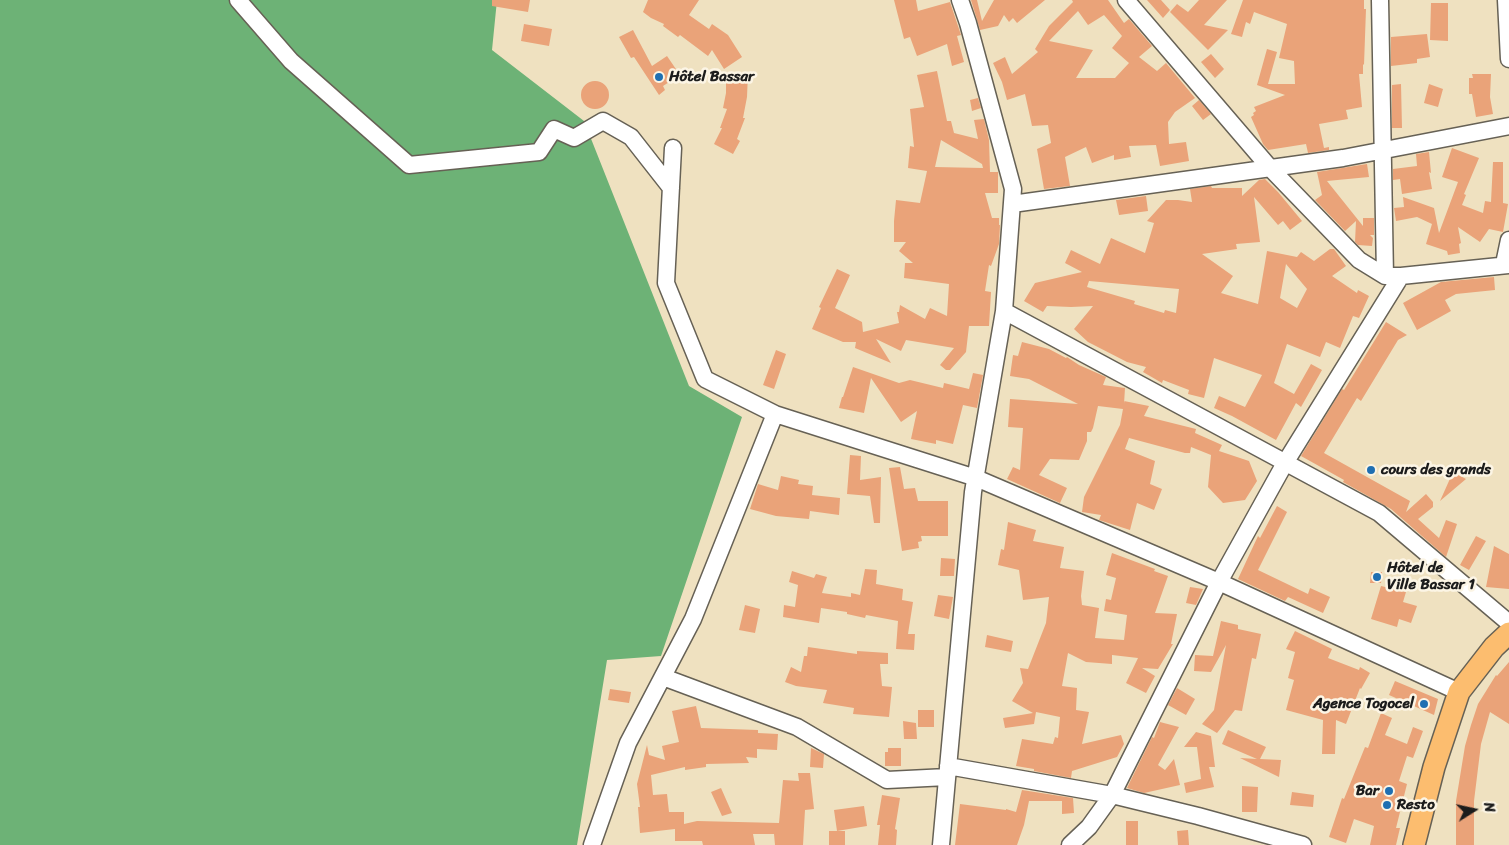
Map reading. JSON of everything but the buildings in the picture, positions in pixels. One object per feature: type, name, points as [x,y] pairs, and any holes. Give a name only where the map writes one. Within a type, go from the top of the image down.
[{"type":"main road","points":[[1414,845],[1434,767],[1459,692],[1484,660],[1509,633]]},
{"type":"street","points":[[238,0],[290,61],[408,165],[539,152],[554,128],[574,138],[603,121],[631,137],[671,188]]},
{"type":"street","points":[[941,845],[976,478],[1004,310],[1014,189],[960,0]]},
{"type":"street","points":[[1126,0],[1270,168],[1359,260],[1393,276],[1507,265],[1509,240]]},
{"type":"street","points":[[1070,845],[1089,827],[1112,795],[1219,582],[1393,276],[1382,151],[1380,0]]},
{"type":"street","points":[[1506,0],[1509,59]]},
{"type":"street","points":[[1012,204],[1382,151],[1509,126]]},
{"type":"street","points":[[673,148],[666,283],[705,379],[775,414],[976,478],[1219,582],[1459,692]]},
{"type":"street","points":[[1004,310],[1379,513],[1509,623]]},
{"type":"street","points":[[592,845],[628,744],[693,619],[775,414]]},
{"type":"street","points":[[663,677],[797,727],[887,780],[947,772],[1112,795],[1303,845]]},
{"type":"green space","points":[[0,0],[497,0],[492,50],[584,121],[689,386],[742,417],[661,656],[607,660],[577,845],[0,845]]},
{"type":"place","name":"Hôtel Bassar","points":[[659,77]]},
{"type":"place","name":"cours des grands","points":[[1371,470]]},
{"type":"place","name":"Hôtel de Ville Bassar 1","points":[[1377,577]]},
{"type":"place","name":"Agence Togocel","points":[[1424,704]]},
{"type":"place","name":"Bar","points":[[1389,791]]},
{"type":"place","name":"Resto","points":[[1387,805]]}]
